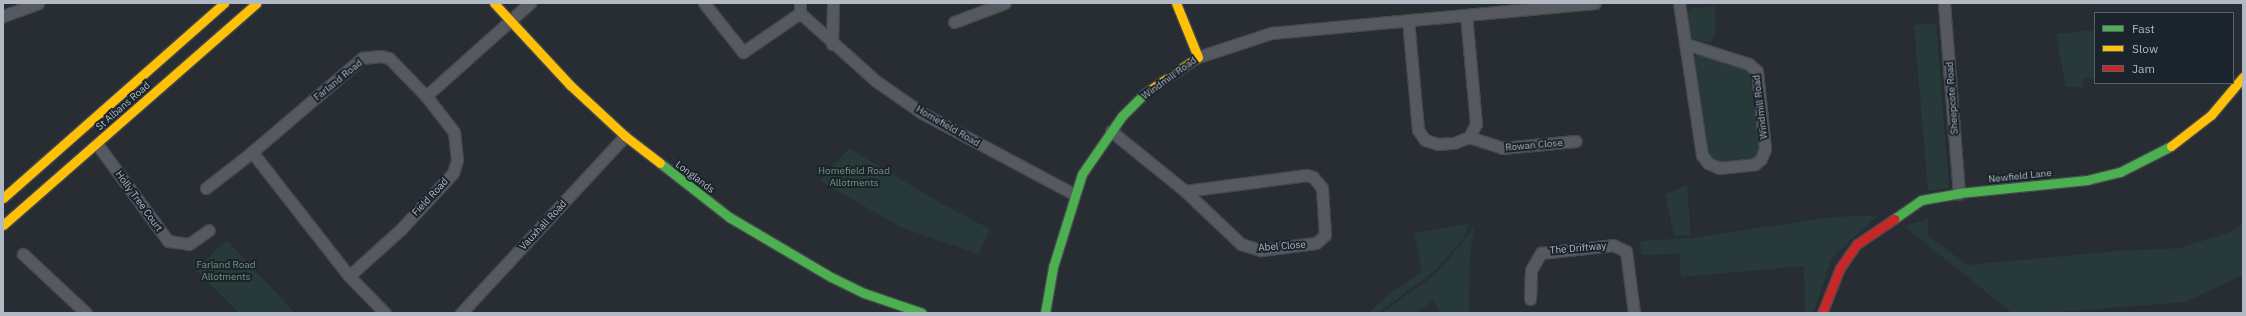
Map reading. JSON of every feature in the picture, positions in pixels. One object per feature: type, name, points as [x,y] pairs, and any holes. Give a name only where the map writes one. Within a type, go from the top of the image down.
[{"type":"street","points":[[3,16],[38,3]]},
{"type":"street","name":"St Albans Road","points":[[3,198],[224,3]]},
{"type":"street","name":"St Albans Road","points":[[3,225],[257,3]]},
{"type":"street","name":"Longlands","points":[[494,3],[570,85],[625,136],[729,217],[790,255],[864,293],[922,313]]},
{"type":"street","points":[[426,96],[509,20],[530,3]]},
{"type":"street","points":[[704,3],[743,52],[800,8]]},
{"type":"street","points":[[832,44],[833,3]]},
{"type":"street","points":[[954,22],[1005,3]]},
{"type":"street","points":[[1176,3],[1198,57]]},
{"type":"street","name":"Windmill Road","points":[[1045,313],[1053,267],[1074,194],[1082,174],[1110,130],[1146,92],[1198,57],[1271,33],[1595,3]]},
{"type":"street","name":"Windmill Road","points":[[1679,3],[1702,155],[1708,163],[1719,168],[1755,164],[1761,159],[1765,149],[1757,71],[1749,64],[1686,44]]},
{"type":"street","name":"Sheepcote Road","points":[[1944,3],[1959,193]]},
{"type":"street","name":"Homefield Road","points":[[800,8],[832,44],[876,81],[922,113],[1074,194]]},
{"type":"street","points":[[1408,20],[1418,130],[1425,140],[1438,144],[1454,143],[1469,137],[1476,124],[1466,15]]},
{"type":"street","name":"Farland Road","points":[[206,188],[252,152],[362,58],[381,56],[389,58],[426,96]]},
{"type":"street","name":"Newfield Lane","points":[[1822,313],[1840,268],[1857,244],[1921,200],[1959,193],[2087,180],[2120,172],[2170,147],[2191,132],[2211,115],[2243,77]]},
{"type":"street","name":"Field Road","points":[[349,276],[401,229],[452,173],[457,160],[454,132],[426,96]]},
{"type":"street","name":"Abel Close","points":[[1110,130],[1185,191],[1241,244],[1261,250],[1316,243],[1324,235],[1322,188],[1313,177],[1307,175],[1185,191]]},
{"type":"street","name":"Vauxhall Road","points":[[461,313],[625,136]]},
{"type":"street","name":"Rowan Close","points":[[1469,137],[1502,148],[1576,140]]},
{"type":"street","name":"Holly Tree Court","points":[[97,144],[168,241],[189,244],[209,230]]},
{"type":"street","points":[[252,152],[349,276],[385,313]]},
{"type":"street","name":"The Driftway","points":[[1530,299],[1531,270],[1541,253],[1613,245],[1626,251],[1634,313]]},
{"type":"street","points":[[23,254],[86,313]]},
{"type":"green space","points":[[1715,6],[1715,36],[1710,43],[1692,39],[1689,34],[1684,14],[1691,8]]},
{"type":"green space","points":[[1936,23],[1949,188],[1928,191],[1914,25]]},
{"type":"green space","points":[[2094,30],[2094,78],[2083,79],[2083,87],[2066,87],[2056,34]]},
{"type":"green space","points":[[1698,54],[1742,67],[1750,74],[1760,148],[1754,158],[1721,163],[1713,161],[1708,152],[1690,66],[1691,61]]},
{"type":"green space","name":"Homefield Road Allotments","points":[[849,148],[942,204],[990,229],[979,254],[902,228],[820,181]]},
{"type":"green space","points":[[1687,185],[1691,235],[1674,236],[1665,194]]},
{"type":"green space","points":[[1878,215],[1832,258],[1813,313],[1805,313],[1804,266],[1681,277],[1679,254],[1641,255],[1640,241],[1691,238],[1833,217]]},
{"type":"green space","points":[[1928,219],[1928,235],[1967,265],[2117,251],[2180,248],[2233,231],[2243,223],[2243,275],[2185,302],[2047,313],[2012,313],[1904,226]]},
{"type":"green space","points":[[1470,223],[1463,239],[1436,270],[1378,313],[1368,313],[1393,291],[1422,272],[1414,233]]},
{"type":"green space","points":[[1474,227],[1470,255],[1469,313],[1440,313],[1433,300],[1416,313],[1382,313],[1438,272]]},
{"type":"green space","name":"Farland Road Allotments","points":[[227,240],[295,313],[239,313],[195,269]]},
{"type":"traffic: fast","points":[[1045,313],[1053,267],[1082,174],[1122,116],[1144,94]]},
{"type":"traffic: fast","points":[[1894,219],[1921,200],[1959,193],[2087,180],[2120,172],[2171,146]]},
{"type":"traffic: fast","points":[[660,163],[729,217],[831,277],[864,293],[922,313]]},
{"type":"traffic: slow","points":[[3,198],[224,3]]},
{"type":"traffic: slow","points":[[3,225],[257,3]]},
{"type":"traffic: slow","points":[[494,3],[570,85],[625,136],[660,163]]},
{"type":"traffic: slow","points":[[1144,94],[1198,57],[1176,3]]},
{"type":"traffic: slow","points":[[2171,146],[2211,115],[2243,77]]},
{"type":"traffic: jam","points":[[1822,313],[1840,268],[1857,244],[1894,219]]}]
